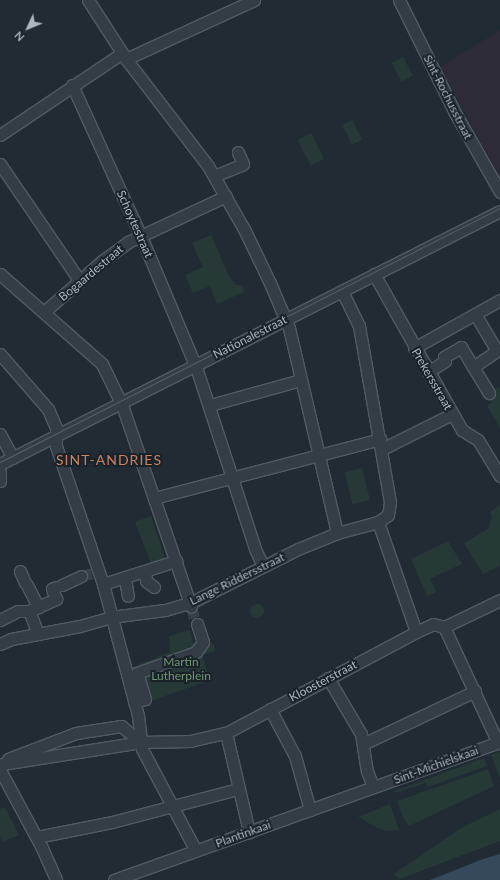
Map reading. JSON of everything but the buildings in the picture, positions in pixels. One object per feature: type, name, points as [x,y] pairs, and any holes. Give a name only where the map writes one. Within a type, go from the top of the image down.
[{"type":"street","points":[[88,0],[124,56],[190,140],[214,176],[226,196],[285,319],[337,533]]},
{"type":"street","points":[[0,135],[72,85],[124,56],[254,0]]},
{"type":"street","name":"Sint-Rochusstraat","points":[[399,0],[454,111],[500,192]]},
{"type":"street","name":"Schoytestraat","points":[[72,85],[140,234],[196,365],[255,549],[263,566]]},
{"type":"street","points":[[214,176],[243,164],[238,152]]},
{"type":"street","points":[[0,164],[79,280]]},
{"type":"street","name":"Bogaardestraat","points":[[44,312],[102,261],[140,234],[226,196]]},
{"type":"street","name":"Nationalestraat","points":[[0,464],[500,211]]},
{"type":"street","points":[[0,274],[102,364],[121,403],[191,605]]},
{"type":"street","name":"Prekersstraat","points":[[374,274],[452,414],[462,430],[478,440],[500,476]]},
{"type":"street","points":[[342,291],[359,326],[391,507],[388,515],[378,522],[416,632]]},
{"type":"street","points":[[414,348],[500,300]]},
{"type":"street","points":[[473,367],[497,351],[475,314]]},
{"type":"street","points":[[428,372],[445,362],[444,357],[461,347],[489,393]]},
{"type":"street","points":[[0,354],[48,409],[56,428],[56,446],[96,572],[102,584],[111,617],[132,675],[145,699],[134,702],[142,749],[174,806],[196,851]]},
{"type":"street","points":[[210,405],[301,380]]},
{"type":"street","points":[[154,498],[318,454],[381,444],[452,414]]},
{"type":"street","points":[[0,434],[13,458]]},
{"type":"street","points":[[0,472],[0,481]]},
{"type":"street","name":"Lange Riddersstraat","points":[[0,644],[11,639],[111,617],[191,605],[263,566],[337,533],[378,522]]},
{"type":"street","points":[[102,584],[176,561]]},
{"type":"street","points":[[20,571],[26,584],[38,634]]},
{"type":"street","points":[[145,571],[146,581],[154,587]]},
{"type":"street","points":[[0,620],[18,611],[33,609],[56,599],[52,588],[81,576]]},
{"type":"street","points":[[125,578],[128,596]]},
{"type":"street","name":"Kloosterstraat","points":[[0,766],[141,742],[190,741],[226,733],[416,632],[434,624],[444,627],[500,600]]},
{"type":"street","points":[[132,675],[196,652],[203,642],[197,624]]},
{"type":"street","points":[[444,627],[499,742]]},
{"type":"street","points":[[328,678],[361,734],[367,771],[373,787]]},
{"type":"street","points":[[363,744],[475,691]]},
{"type":"street","points":[[270,709],[295,756],[310,810]]},
{"type":"street","points":[[56,880],[37,837],[0,766],[15,756],[76,733],[121,726],[141,742]]},
{"type":"street","points":[[226,733],[249,832]]},
{"type":"street","name":"Sint-Michielskaai","points":[[373,787],[499,742]]},
{"type":"street","name":"Plantinkaai","points":[[114,880],[373,787]]},
{"type":"street","points":[[37,837],[174,806],[238,789]]},
{"type":"shaded area","points":[[500,30],[500,178],[440,67]]},
{"type":"green space","points":[[403,57],[413,76],[401,82],[392,63]]},
{"type":"green space","points":[[352,120],[362,140],[352,145],[342,125]]},
{"type":"green space","points":[[311,133],[324,159],[311,166],[298,140]]},
{"type":"green space","points":[[211,235],[229,276],[236,285],[242,285],[244,292],[217,304],[210,286],[193,293],[185,275],[203,267],[192,243]]},
{"type":"green space","points":[[499,387],[500,428],[487,406],[492,402],[487,394]]},
{"type":"green space","points":[[362,468],[370,500],[353,504],[345,472]]},
{"type":"green space","points":[[500,505],[500,566],[483,574],[464,543],[488,529],[492,517],[490,512]]},
{"type":"green space","points":[[151,516],[167,564],[153,568],[135,522]]},
{"type":"green space","points":[[448,541],[462,564],[430,579],[436,592],[427,596],[411,559]]},
{"type":"green space","points":[[257,604],[262,606],[264,611],[262,616],[257,618],[252,616],[250,611],[252,606]]},
{"type":"green space","name":"Martin Lutherplein","points":[[190,630],[193,643],[198,641],[203,631],[214,646],[215,651],[202,655],[210,680],[140,705],[130,668],[170,652],[169,636]]},
{"type":"green space","points":[[500,752],[500,778],[491,755]]},
{"type":"green space","points":[[484,758],[487,766],[428,787],[426,783],[395,793],[394,791]]},
{"type":"green space","points":[[488,769],[494,786],[409,826],[403,817],[397,801]]},
{"type":"green space","points":[[390,804],[399,830],[388,831],[377,828],[358,817]]},
{"type":"green space","points":[[5,807],[19,835],[2,842],[0,837],[0,809]]},
{"type":"green space","points":[[500,809],[500,841],[400,879],[394,874],[461,828]]},
{"type":"water","points":[[500,854],[500,880],[430,880],[483,859]]},
{"type":"tunnel","points":[[81,576],[93,573]]},
{"type":"tunnel","points":[[191,607],[197,624]]},
{"type":"tram line","points":[[0,462],[500,208]]},
{"type":"district","name":"SINT-ANDRIES","points":[[109,460]]}]
